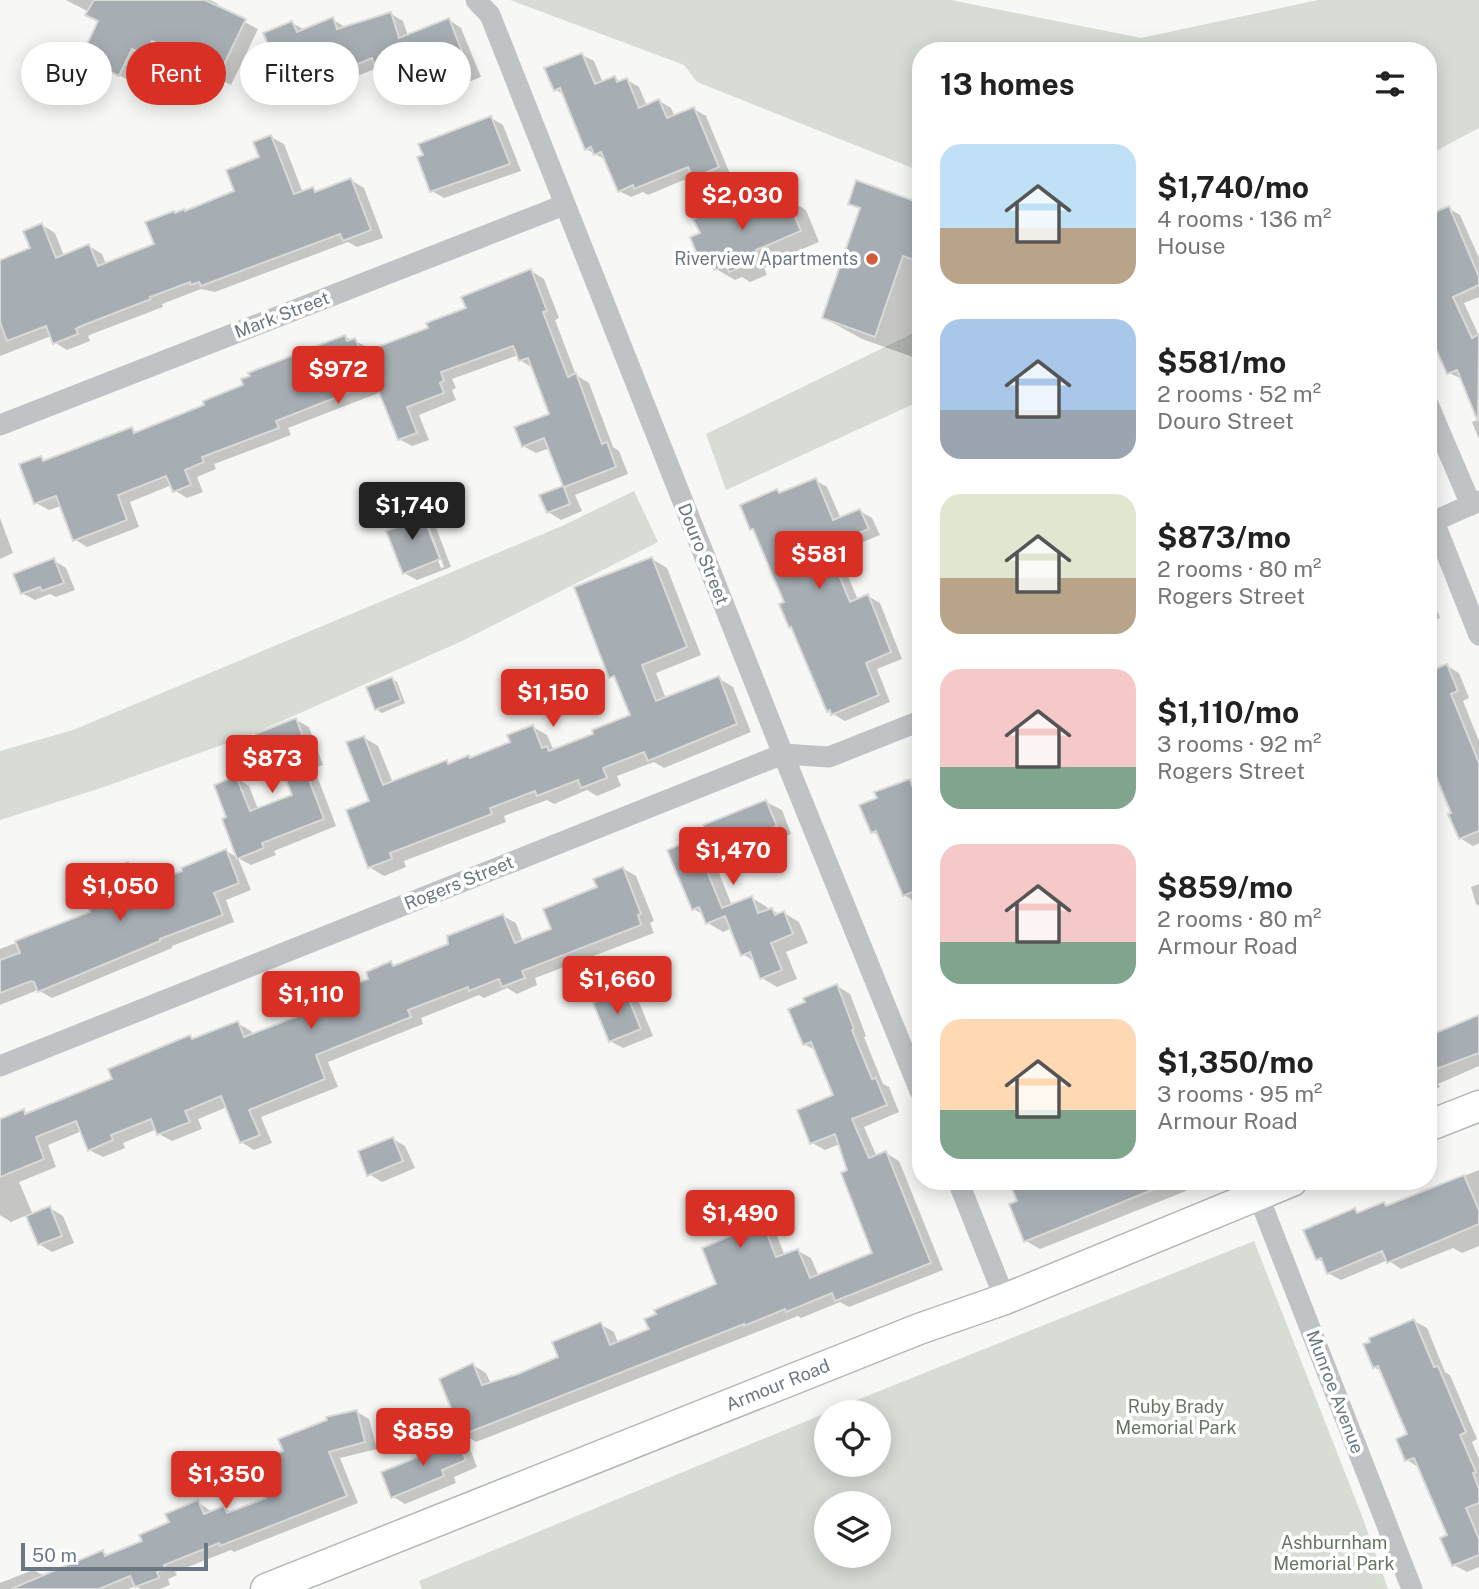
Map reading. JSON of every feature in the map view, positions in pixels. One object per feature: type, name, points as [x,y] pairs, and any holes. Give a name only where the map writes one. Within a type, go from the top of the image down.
[{"type":"main road","points":[[1437,1122],[1479,1106]]},
{"type":"main road","name":"Armour Road","points":[[266,1589],[880,1344],[973,1308],[1005,1299],[1270,1190]]},
{"type":"street","name":"Douro Street","points":[[483,8],[912,1070]]},
{"type":"street","name":"Mark Street","points":[[0,425],[564,205]]},
{"type":"street","points":[[1437,423],[1475,503],[1437,520]]},
{"type":"street","points":[[1437,537],[1479,635]]},
{"type":"street","name":"Rogers Street","points":[[0,1066],[783,754],[829,757],[912,724]]},
{"type":"street","points":[[962,1190],[1005,1299]]},
{"type":"street","name":"Munroe Avenue","points":[[1258,1195],[1412,1589]]},
{"type":"green space","points":[[510,0],[951,0],[1141,38],[1318,0],[1479,0],[1479,128],[1437,150],[1437,42],[912,42],[912,168],[697,82],[684,65]]},
{"type":"green space","points":[[912,334],[912,405],[726,490],[706,434]]},
{"type":"green space","points":[[634,491],[658,542],[462,641],[253,734],[101,788],[0,820],[0,751],[73,730],[562,526]]},
{"type":"green space","points":[[1254,1241],[1388,1589],[422,1589],[419,1581],[814,1418],[814,1477],[891,1477],[891,1400],[857,1400]]},
{"type":"building","points":[[94,0],[205,0],[246,19],[226,60],[226,42],[126,42],[126,61],[119,76],[112,72],[112,42],[88,42],[98,21],[85,15]]},
{"type":"building","points":[[391,12],[399,38],[449,18],[458,42],[373,42],[373,61],[372,58],[359,63],[359,42],[267,42],[263,33],[292,21],[297,32],[333,17],[337,29]]},
{"type":"building","points":[[582,53],[595,84],[615,76],[617,82],[627,78],[639,108],[659,99],[667,118],[694,107],[719,167],[693,178],[688,167],[634,189],[633,185],[618,192],[601,152],[594,155],[591,147],[585,150],[560,88],[554,91],[544,68]]},
{"type":"building","points":[[491,116],[510,164],[430,192],[417,157],[423,155],[418,144]]},
{"type":"building","points":[[271,135],[294,194],[313,187],[315,192],[351,178],[371,230],[343,241],[340,234],[201,286],[199,282],[191,285],[190,282],[79,327],[76,329],[78,334],[53,344],[46,326],[7,341],[0,322],[0,260],[30,248],[23,231],[42,223],[56,258],[89,244],[98,266],[154,244],[145,222],[174,211],[185,211],[234,191],[226,170],[259,157],[253,142]]},
{"type":"building","name":"Riverview Apartments","points":[[856,180],[912,200],[912,259],[903,256],[875,337],[822,318],[860,208],[848,204]]},
{"type":"building","points":[[787,197],[801,231],[756,250],[757,252],[746,257],[749,264],[729,272],[726,265],[714,270],[708,253],[698,257],[690,237],[700,233],[693,219],[736,201],[742,216]]},
{"type":"building","points":[[1449,206],[1479,277],[1479,285],[1453,297],[1472,338],[1479,334],[1478,422],[1457,370],[1447,374],[1437,351],[1437,211]]},
{"type":"building","points":[[531,269],[547,311],[543,312],[568,377],[576,373],[602,444],[607,442],[616,467],[564,487],[570,504],[547,513],[539,495],[563,486],[544,438],[522,447],[514,427],[549,414],[528,358],[519,361],[513,346],[441,372],[444,381],[440,383],[444,393],[407,407],[417,433],[398,440],[375,382],[276,421],[279,428],[202,457],[204,462],[185,470],[191,485],[173,492],[166,476],[118,495],[127,520],[73,541],[56,496],[34,504],[19,464],[41,456],[43,461],[132,427],[134,433],[204,405],[203,401],[243,385],[241,379],[250,376],[248,373],[345,335],[347,341],[355,338],[361,353],[428,328],[426,323],[466,308],[461,297]]},
{"type":"building","points":[[816,478],[833,520],[860,509],[869,529],[835,543],[839,552],[831,556],[850,602],[868,594],[891,652],[866,663],[879,695],[831,715],[830,710],[827,712],[791,627],[789,628],[779,604],[784,602],[740,505],[777,489],[779,493]]},
{"type":"building","points":[[412,510],[415,519],[423,516],[440,559],[403,574],[386,531],[395,528],[391,518]]},
{"type":"building","points":[[652,557],[687,647],[642,665],[656,701],[719,676],[737,724],[648,761],[644,752],[603,768],[607,778],[581,788],[578,780],[537,796],[535,791],[490,808],[492,814],[390,853],[392,859],[368,868],[346,810],[369,801],[346,742],[364,736],[383,785],[447,760],[448,764],[469,755],[470,758],[510,742],[507,735],[533,725],[542,748],[547,746],[549,751],[593,734],[592,730],[630,715],[614,676],[609,678],[574,587]]},
{"type":"building","points":[[54,558],[64,583],[42,591],[40,587],[21,594],[13,574]]},
{"type":"building","points":[[1447,664],[1458,691],[1451,694],[1479,763],[1479,831],[1459,839],[1437,779],[1437,668]]},
{"type":"building","points":[[392,677],[401,700],[375,710],[366,687]]},
{"type":"building","points":[[296,718],[311,758],[302,761],[324,819],[262,843],[264,848],[237,859],[222,819],[226,817],[214,785],[236,776],[250,811],[292,795],[274,750],[263,755],[255,734]]},
{"type":"building","points":[[910,779],[912,892],[903,896],[876,831],[871,833],[859,805],[877,798],[874,792]]},
{"type":"building","points":[[766,800],[777,826],[701,856],[722,908],[752,896],[758,913],[772,908],[775,915],[784,911],[793,934],[771,943],[782,970],[760,979],[750,952],[741,956],[725,916],[706,924],[699,907],[692,910],[667,850],[706,834],[703,825]]},
{"type":"building","points":[[226,849],[239,883],[214,893],[223,915],[38,992],[31,981],[0,993],[0,960],[20,953],[15,941],[90,912],[88,906],[113,896],[104,872],[128,862],[138,888],[182,871],[181,868]]},
{"type":"building","points":[[623,867],[641,914],[638,915],[641,925],[522,971],[525,978],[502,987],[499,979],[469,991],[468,987],[408,1010],[411,1017],[316,1055],[325,1079],[249,1110],[260,1135],[240,1143],[221,1096],[185,1111],[190,1122],[157,1135],[151,1119],[111,1135],[113,1140],[88,1151],[76,1121],[36,1137],[44,1159],[0,1177],[0,1119],[24,1109],[25,1114],[112,1079],[108,1069],[190,1035],[192,1039],[238,1021],[244,1037],[316,1009],[313,1001],[368,979],[366,972],[391,961],[393,966],[448,944],[447,936],[503,914],[515,943],[551,929],[543,909],[597,887],[593,879]]},
{"type":"building","points":[[837,984],[872,1079],[876,1078],[887,1105],[852,1119],[869,1158],[886,1151],[931,1263],[835,1301],[832,1293],[786,1312],[785,1309],[744,1324],[462,1435],[439,1379],[473,1363],[482,1385],[518,1374],[558,1357],[552,1342],[601,1322],[610,1345],[649,1329],[644,1319],[656,1314],[654,1310],[716,1284],[702,1248],[745,1230],[741,1221],[759,1213],[776,1257],[798,1249],[810,1278],[872,1253],[841,1173],[847,1170],[835,1134],[810,1144],[797,1110],[833,1095],[811,1042],[803,1045],[788,1009],[805,1002],[803,998]]},
{"type":"building","points":[[625,990],[641,1029],[609,1042],[593,1003]]},
{"type":"building","points":[[1479,1015],[1479,1053],[1437,1069],[1437,1032]]},
{"type":"building","points":[[393,1137],[403,1161],[367,1176],[358,1151]]},
{"type":"building","points":[[1464,1175],[1479,1210],[1479,1224],[1387,1263],[1382,1251],[1327,1274],[1321,1258],[1316,1260],[1303,1230],[1355,1208],[1357,1213],[1384,1202],[1386,1206],[1426,1190],[1437,1190],[1437,1186]]},
{"type":"building","points":[[1013,1190],[1152,1190],[1024,1242],[1009,1204],[1017,1201]]},
{"type":"building","points":[[50,1206],[62,1236],[38,1245],[26,1216]]},
{"type":"building","points":[[1414,1319],[1434,1367],[1438,1366],[1466,1432],[1460,1435],[1476,1472],[1473,1473],[1479,1489],[1479,1503],[1466,1508],[1479,1539],[1479,1555],[1452,1566],[1440,1538],[1447,1535],[1414,1458],[1405,1461],[1396,1439],[1407,1434],[1378,1366],[1373,1368],[1363,1344],[1370,1342],[1369,1338]]},
{"type":"building","points":[[357,1410],[365,1442],[329,1452],[347,1496],[164,1565],[165,1569],[157,1572],[159,1578],[135,1587],[130,1576],[99,1589],[11,1589],[103,1550],[105,1556],[142,1541],[139,1535],[169,1522],[165,1514],[198,1500],[204,1514],[224,1506],[227,1513],[266,1498],[254,1462],[283,1451],[278,1439],[327,1420],[326,1417]]},
{"type":"building","points":[[456,1437],[466,1460],[442,1470],[444,1476],[391,1498],[381,1472],[426,1454],[425,1450]]},
{"type":"place","name":"Riverview Apartments","points":[[872,259]]},
{"type":"park label","name":"Ruby Brady Memorial Park","points":[[1176,1417]]},
{"type":"park label","name":"Ashburnham Memorial Park","points":[[1334,1553]]}]
